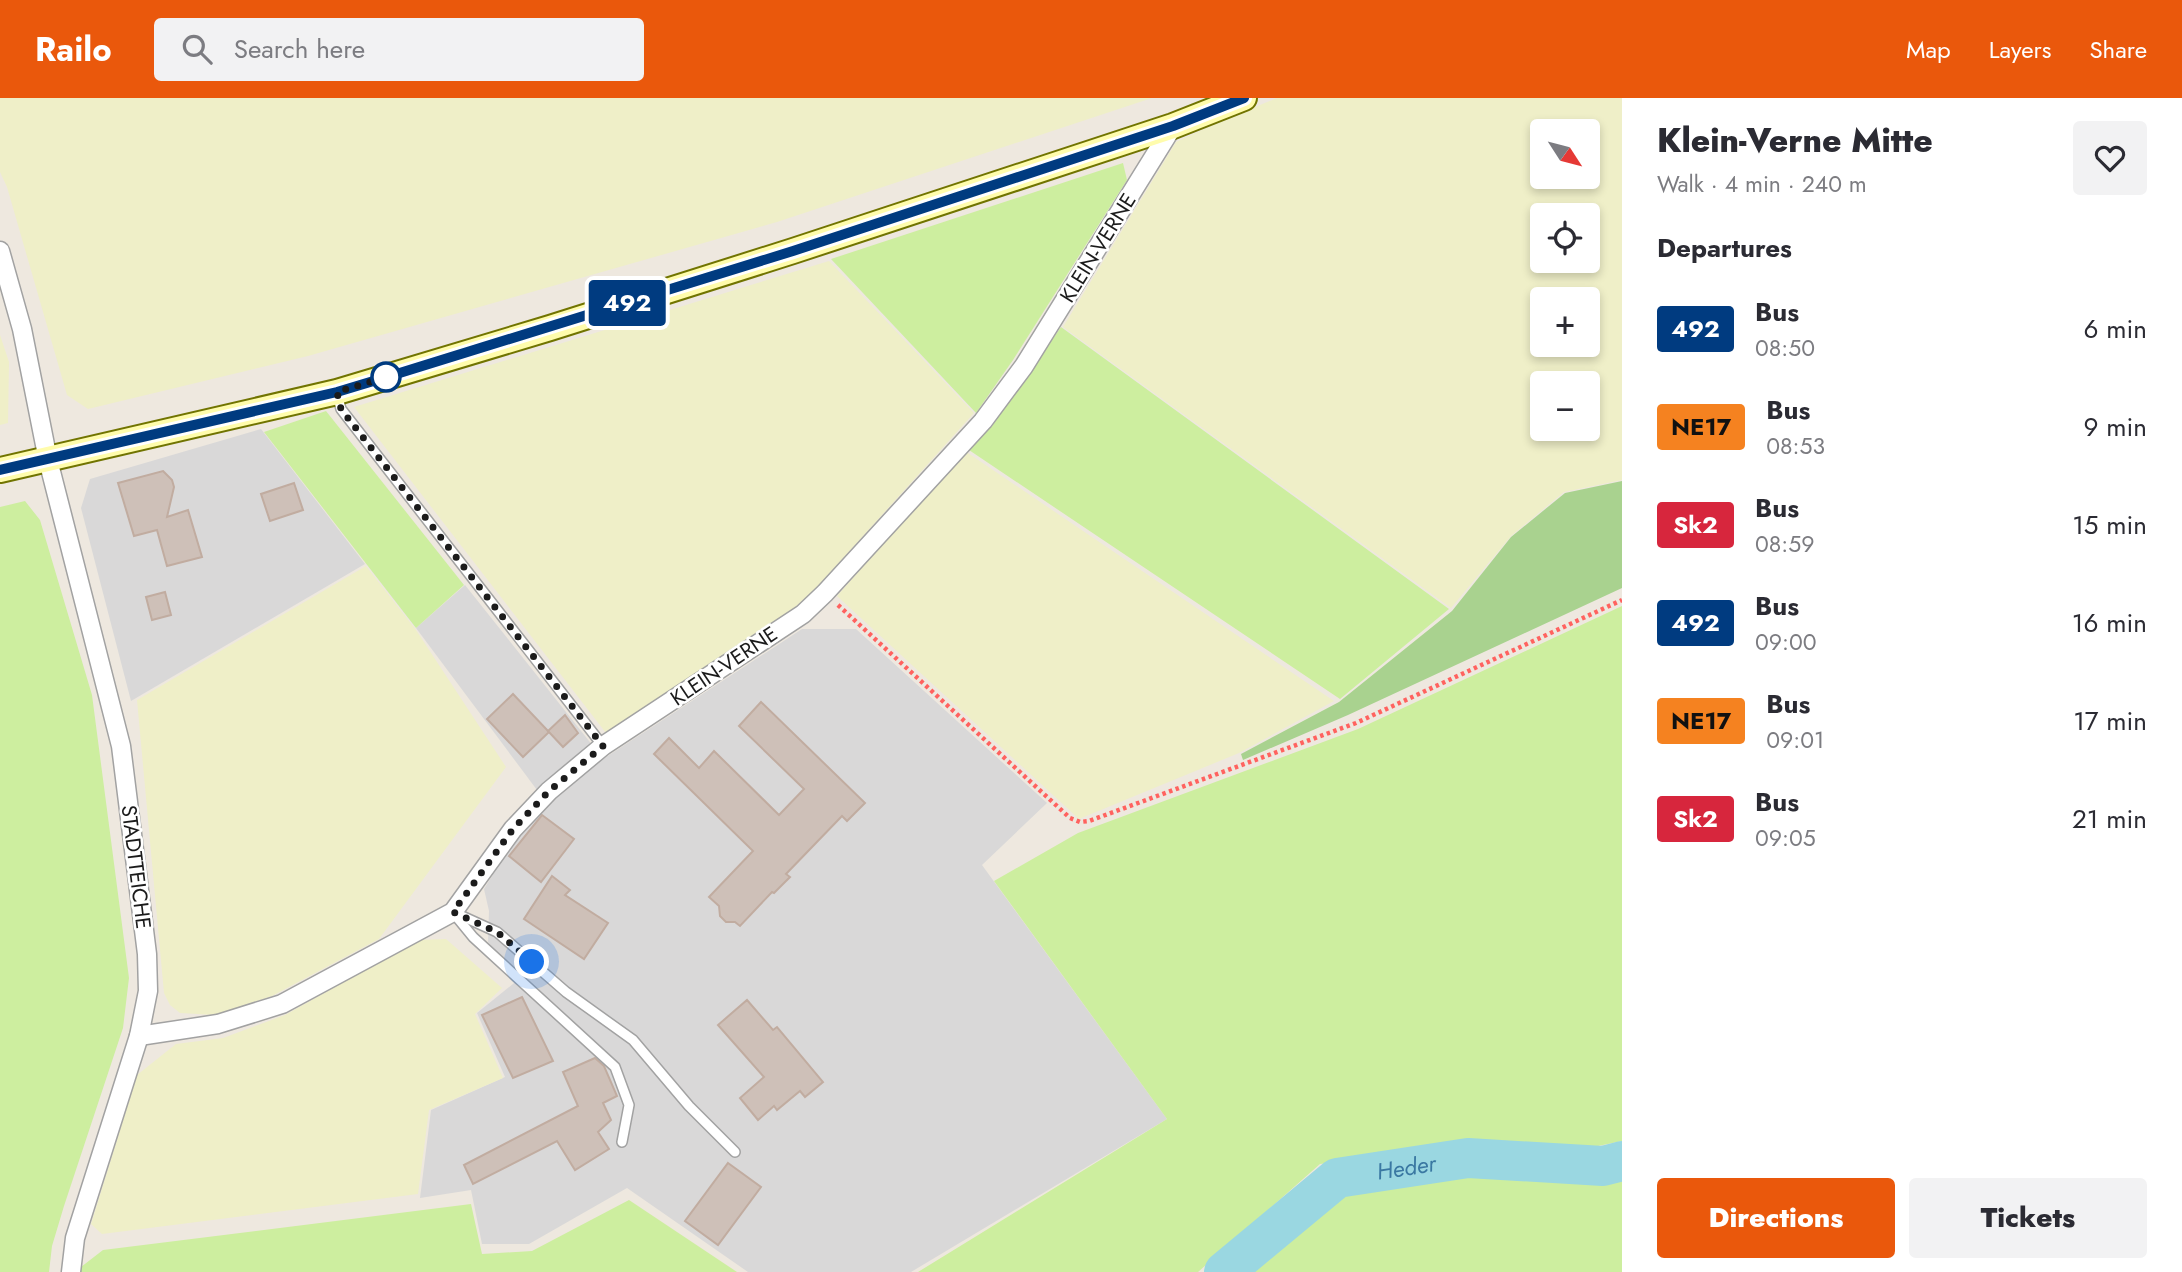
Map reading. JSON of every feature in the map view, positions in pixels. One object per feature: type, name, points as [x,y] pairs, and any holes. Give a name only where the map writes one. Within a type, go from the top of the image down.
[{"type":"main road","points":[[0,470],[337,392],[742,267],[1173,126],[1204,105],[1244,98]]},
{"type":"street","name":"KLEIN-VERNE","points":[[139,1036],[218,1024],[282,1004],[453,912],[513,829],[549,791],[603,746],[803,614],[983,421],[1024,366],[1173,126]]},
{"type":"street","name":"STADTTEICHE","points":[[0,251],[22,329],[48,460],[121,746],[147,954],[148,991],[139,1036],[75,1238],[71,1272]]},
{"type":"lane","points":[[337,392],[341,409],[603,746]]},
{"type":"lane","points":[[453,912],[472,937],[615,1068],[629,1105],[622,1142]]},
{"type":"lane","points":[[453,912],[497,932],[566,992],[633,1040],[688,1106],[735,1152]]},
{"type":"path","points":[[825,593],[1070,818],[1080,822],[1356,723],[1622,600]]},
{"type":"shaded area","points":[[261,429],[365,564],[131,701],[81,508],[90,479]]},
{"type":"shaded area","points":[[465,585],[593,746],[537,790],[416,628]]},
{"type":"shaded area","points":[[802,629],[856,629],[1047,803],[982,865],[1167,1119],[911,1272],[748,1272],[627,1188],[529,1244],[482,1244],[471,1190],[420,1198],[431,1110],[505,1077],[477,1013],[519,979],[488,942],[489,911],[484,889],[522,827],[543,802],[600,761]]},
{"type":"green space","points":[[0,98],[1152,98],[777,222],[308,356],[88,409],[67,395],[7,187],[0,172]]},
{"type":"green space","points":[[1277,98],[1622,98],[1622,480],[1564,492],[1511,536],[1451,608],[1063,327],[1176,142]]},
{"type":"green space","points":[[1123,163],[1127,180],[1013,360],[976,413],[831,259]]},
{"type":"green space","points":[[829,261],[974,413],[796,607],[606,733],[354,407]]},
{"type":"green space","points":[[1061,327],[1449,609],[1340,699],[969,450],[992,426]]},
{"type":"green space","points":[[0,335],[9,362],[8,423],[0,425]]},
{"type":"green space","points":[[326,411],[464,585],[416,628],[264,432]]},
{"type":"green space","points":[[965,451],[1334,701],[1239,753],[1079,819],[837,596]]},
{"type":"green space","points":[[1622,481],[1622,588],[1348,715],[1243,760],[1241,754],[1339,702],[1452,611],[1511,537],[1565,493]]},
{"type":"green space","points":[[25,501],[40,520],[92,695],[129,978],[123,1028],[64,1206],[52,1246],[49,1272],[0,1272],[0,507]]},
{"type":"green space","points":[[366,566],[416,630],[506,767],[379,939],[272,996],[215,1015],[180,1013],[170,1005],[164,993],[137,700]]},
{"type":"green space","points":[[1622,606],[1622,1141],[1598,1146],[1463,1147],[1320,1164],[1198,1272],[918,1272],[1167,1119],[994,881],[1078,833],[1358,729]]},
{"type":"green space","points":[[446,939],[502,988],[475,1014],[503,1078],[429,1110],[418,1194],[102,1234],[91,1224],[137,1075],[176,1044],[223,1038],[285,1015],[419,940]]},
{"type":"green space","points":[[1622,1172],[1622,1272],[1252,1272],[1344,1194],[1464,1174],[1601,1177]]},
{"type":"green space","points":[[629,1200],[737,1272],[81,1272],[81,1267],[103,1250],[471,1204],[482,1254],[532,1251]]},
{"type":"building","points":[[163,471],[172,480],[174,487],[167,517],[188,510],[202,557],[167,566],[157,530],[134,536],[118,483]]},
{"type":"building","points":[[294,483],[303,510],[270,521],[261,494]]},
{"type":"building","points":[[165,592],[171,615],[152,620],[146,597]]},
{"type":"building","points":[[513,694],[549,732],[523,757],[487,719]]},
{"type":"building","points":[[761,702],[865,803],[847,821],[842,816],[786,874],[790,877],[740,926],[735,922],[726,922],[720,916],[719,906],[709,897],[753,851],[654,754],[669,738],[699,768],[714,751],[779,815],[804,789],[739,726]]},
{"type":"building","points":[[565,715],[578,733],[563,747],[548,731]]},
{"type":"building","points":[[542,815],[574,839],[541,882],[509,856]]},
{"type":"building","points":[[552,876],[570,890],[565,895],[608,923],[584,959],[524,919]]},
{"type":"building","points":[[522,997],[553,1061],[513,1078],[482,1015]]},
{"type":"building","points":[[747,1000],[773,1030],[777,1027],[823,1082],[805,1097],[800,1091],[777,1110],[774,1106],[758,1120],[740,1098],[764,1077],[718,1025]]},
{"type":"building","points":[[595,1058],[604,1066],[617,1096],[603,1103],[611,1120],[598,1132],[609,1149],[575,1170],[557,1141],[473,1184],[464,1165],[578,1106],[563,1072]]},
{"type":"building","points":[[728,1163],[761,1187],[718,1245],[685,1221]]},
{"type":"waterway","name":"Heder","points":[[1224,1272],[1337,1178],[1468,1158],[1603,1166],[1622,1161]]},
{"type":"bus line","name":"492","points":[[0,470],[337,392],[793,251],[1173,126],[1244,98]]},
{"type":"route","points":[[386,377],[390,376],[337,392],[341,409],[603,746],[549,791],[513,829],[453,912],[497,932],[532,962]]}]
